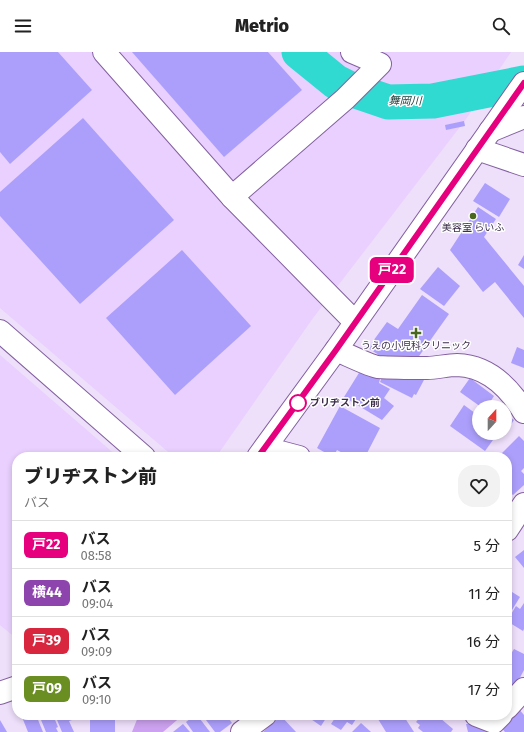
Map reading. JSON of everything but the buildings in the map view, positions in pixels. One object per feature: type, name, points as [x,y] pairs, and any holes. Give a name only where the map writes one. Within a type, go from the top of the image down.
[{"type":"main road","points":[[104,52],[232,197],[355,322]]},
{"type":"main road","points":[[232,197],[345,99],[380,64],[352,52]]},
{"type":"main road","points":[[262,452],[336,350],[490,131],[516,112],[524,83]]},
{"type":"main road","points":[[477,149],[524,165]]},
{"type":"main road","points":[[0,331],[138,452]]},
{"type":"main road","points":[[336,350],[376,366],[428,368],[458,365],[477,369],[492,375],[506,387],[524,412]]},
{"type":"main road","points":[[512,522],[524,504]]},
{"type":"main road","points":[[0,693],[12,689]]},
{"type":"main road","points":[[512,702],[524,689]]},
{"type":"main road","points":[[242,732],[258,720]]},
{"type":"shaded area","points":[[0,52],[511,52],[466,119],[313,318],[219,452],[168,452],[0,308]]},
{"type":"shaded area","points":[[0,355],[112,452],[12,452],[12,635],[0,625]]},
{"type":"shaded area","points":[[137,720],[177,720],[163,732],[132,732]]},
{"type":"waterway","name":"舞岡川","points":[[299,52],[336,82],[350,89],[388,102],[433,101],[524,83]]},
{"type":"bus line","name":"戸22","points":[[262,452],[336,350],[524,83]]},
{"type":"place","name":"美容室 らいふ","points":[[473,216]]},
{"type":"place","name":"うえの小児科クリニック","points":[[416,333]]},
{"type":"place","name":"ブリヂストン前","points":[[298,403]]}]
